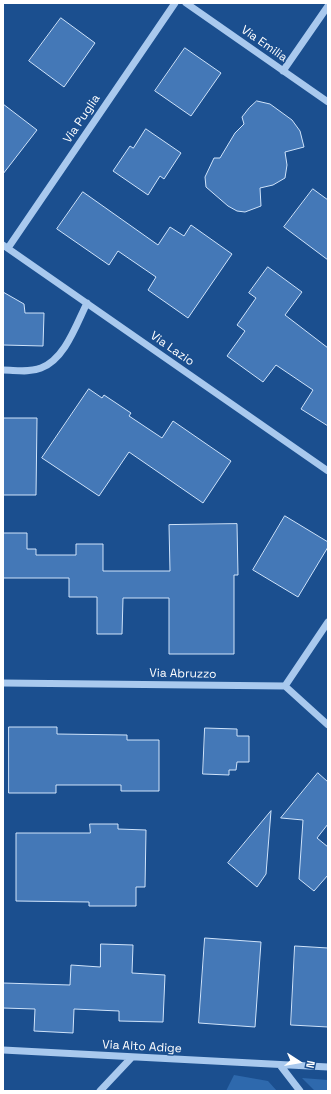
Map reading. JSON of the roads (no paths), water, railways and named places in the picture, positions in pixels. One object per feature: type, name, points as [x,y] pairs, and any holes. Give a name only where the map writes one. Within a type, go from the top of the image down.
[{"type":"street","name":"Via Puglia","points":[[6,246],[175,3]]},
{"type":"street","name":"Via Emilia","points":[[186,3],[328,102]]},
{"type":"street","points":[[283,71],[328,6]]},
{"type":"street","name":"Via Lazio","points":[[6,246],[328,471]]},
{"type":"street","points":[[3,370],[35,370],[54,360],[63,349],[87,303]]},
{"type":"street","points":[[328,622],[285,686],[328,725]]},
{"type":"street","name":"Via Abruzzo","points":[[3,683],[285,686]]},
{"type":"street","name":"Via Alto Adige","points":[[3,1050],[328,1067]]},
{"type":"street","points":[[100,1091],[132,1057]]},
{"type":"street","points":[[280,1065],[300,1091]]}]
